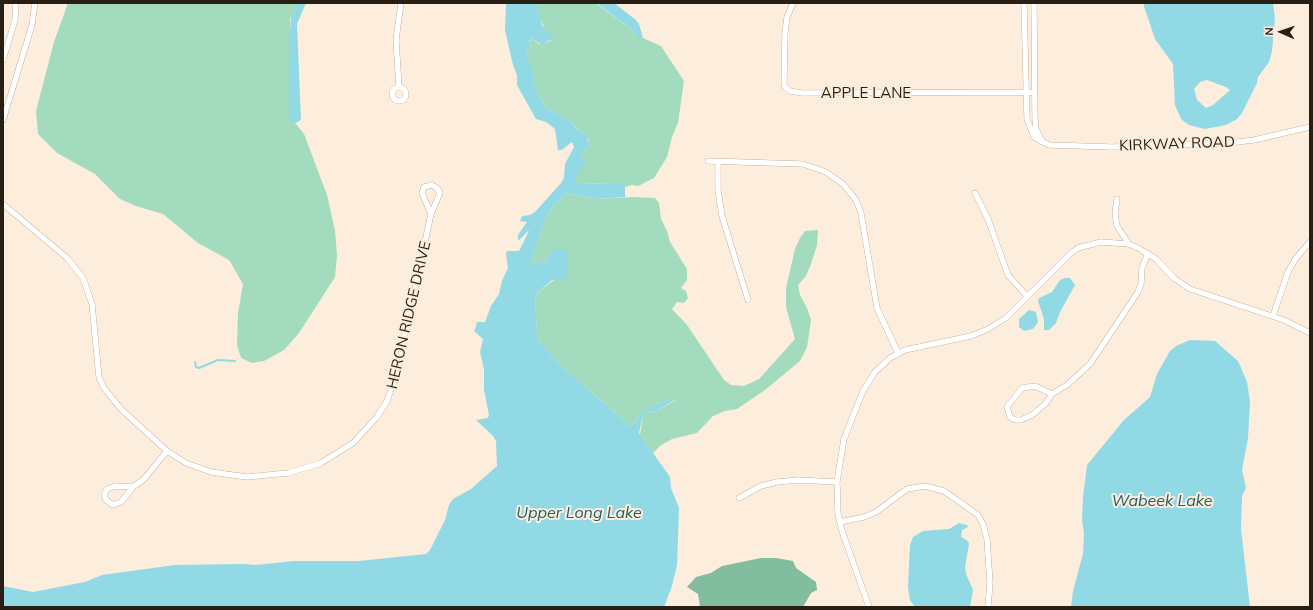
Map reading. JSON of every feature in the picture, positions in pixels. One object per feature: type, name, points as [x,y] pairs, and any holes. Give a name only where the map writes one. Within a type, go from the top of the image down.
[{"type":"street","points":[[3,60],[15,20],[16,3]]},
{"type":"street","points":[[3,120],[32,25],[35,3]]},
{"type":"street","points":[[399,87],[396,40],[401,3]]},
{"type":"street","name":"APPLE LANE","points":[[793,3],[787,17],[785,33],[784,84],[790,92],[1034,92]]},
{"type":"street","points":[[1024,3],[1026,110],[1030,130],[1034,137],[1042,142]]},
{"type":"street","points":[[1034,3],[1034,92],[1036,129],[1042,142]]},
{"type":"street","name":"KIRKWAY ROAD","points":[[1042,142],[1049,145],[1064,147],[1202,145],[1254,140],[1310,126]]},
{"type":"street","points":[[708,161],[796,164],[811,166],[831,175],[848,190],[856,200],[863,220],[876,308],[898,353]]},
{"type":"street","points":[[718,162],[718,194],[722,216],[748,300]]},
{"type":"street","name":"HERON RIDGE DRIVE","points":[[3,204],[67,258],[83,278],[92,304],[96,360],[101,382],[124,414],[167,451],[186,462],[205,470],[231,476],[254,476],[288,473],[308,468],[335,456],[359,438],[381,412],[394,382],[431,214],[440,193],[435,186],[429,185],[424,188],[422,193],[431,214]]},
{"type":"street","points":[[975,194],[988,219],[1008,275],[1027,296]]},
{"type":"street","points":[[1117,199],[1117,226],[1129,244]]},
{"type":"street","points":[[869,607],[845,542],[840,522],[836,482],[844,439],[863,391],[880,367],[898,353],[980,333],[1006,318],[1063,260],[1078,248],[1101,242],[1129,244],[1148,253],[1161,263],[1175,279],[1190,289],[1273,316],[1296,325],[1310,333]]},
{"type":"street","points":[[1273,316],[1288,272],[1296,258],[1310,242]]},
{"type":"street","points":[[1052,394],[1030,385],[1022,388],[1007,407],[1010,417],[1015,420],[1021,420],[1032,415],[1046,403],[1052,394],[1058,392],[1084,370],[1105,343],[1138,292],[1141,284],[1142,268],[1148,253]]},
{"type":"street","points":[[134,486],[115,486],[109,488],[105,492],[106,500],[113,505],[119,504],[134,486],[144,479],[167,451]]},
{"type":"street","points":[[739,498],[761,486],[782,481],[836,482]]},
{"type":"street","points":[[840,522],[864,517],[876,512],[906,489],[925,486],[944,490],[978,515],[983,524],[987,539],[990,588],[988,607]]},
{"type":"green space","points":[[68,3],[298,3],[290,19],[290,105],[294,124],[296,124],[304,134],[327,195],[335,231],[337,255],[335,277],[299,333],[284,350],[264,361],[252,363],[241,358],[237,345],[238,313],[243,284],[229,260],[198,243],[163,214],[136,206],[120,199],[95,174],[57,153],[38,134],[36,111],[54,42]]},
{"type":"green space","points":[[536,3],[596,3],[631,29],[638,38],[643,38],[661,46],[684,81],[678,123],[672,137],[667,157],[654,178],[638,186],[632,185],[625,187],[616,183],[575,184],[575,176],[583,160],[581,154],[589,146],[589,141],[568,119],[546,108],[535,88],[526,53],[529,49],[529,42],[532,39],[539,44],[551,41],[539,17]]},
{"type":"green space","points":[[567,193],[598,199],[633,197],[655,198],[659,203],[661,219],[667,231],[670,242],[687,269],[687,280],[681,288],[686,291],[688,298],[684,303],[677,302],[672,309],[687,325],[724,380],[731,385],[744,386],[759,379],[795,339],[786,307],[786,288],[795,249],[800,238],[805,231],[818,230],[817,245],[811,264],[806,276],[798,285],[800,295],[811,320],[807,347],[800,361],[765,390],[737,409],[725,411],[713,416],[697,433],[672,439],[660,446],[653,453],[640,435],[643,415],[651,411],[655,412],[676,400],[661,402],[650,408],[640,414],[635,423],[630,426],[556,361],[539,340],[537,334],[535,300],[537,293],[567,270],[568,258],[549,255],[547,261],[531,266],[530,264],[546,217],[553,206]]},
{"type":"green space","points":[[761,558],[776,558],[793,561],[796,568],[816,582],[817,590],[811,593],[803,607],[700,607],[698,594],[687,587],[696,577],[711,573],[722,566]]},
{"type":"water","points":[[298,3],[306,3],[297,24],[301,120],[294,124],[290,119],[290,32],[291,17]]},
{"type":"water","name":"Upper Long Lake","points":[[536,3],[542,25],[553,39],[541,44],[532,39],[529,41],[529,49],[526,53],[532,69],[535,88],[546,108],[568,119],[578,130],[584,133],[589,143],[589,146],[581,154],[584,162],[582,169],[576,175],[575,184],[618,183],[625,187],[625,197],[598,199],[567,193],[553,206],[546,217],[530,265],[547,261],[549,255],[555,250],[564,249],[568,255],[568,277],[567,279],[552,280],[537,293],[535,300],[537,334],[539,340],[556,361],[630,426],[635,423],[640,414],[650,408],[661,402],[676,399],[655,412],[651,411],[643,415],[639,433],[670,477],[671,488],[679,508],[677,565],[672,586],[664,607],[3,607],[3,586],[33,592],[85,582],[102,575],[175,565],[256,565],[294,561],[359,561],[426,554],[430,550],[445,520],[449,505],[453,499],[471,489],[497,466],[496,441],[493,436],[476,420],[488,418],[489,415],[484,390],[484,369],[480,352],[483,339],[474,331],[477,322],[485,322],[491,306],[499,294],[502,281],[508,268],[507,251],[519,251],[527,235],[529,230],[518,241],[518,235],[527,222],[520,221],[522,216],[530,215],[535,212],[561,183],[564,178],[565,164],[574,147],[572,142],[562,150],[558,150],[555,129],[546,122],[536,119],[517,85],[517,75],[513,65],[505,30],[506,4]]},
{"type":"water","points":[[597,3],[614,3],[636,20],[639,24],[643,38],[638,38],[631,29]]},
{"type":"water","points":[[1143,3],[1273,3],[1275,18],[1272,51],[1269,62],[1258,77],[1257,83],[1242,113],[1237,119],[1226,125],[1205,129],[1189,125],[1181,119],[1175,105],[1173,64],[1155,39]],"holes":[[[1207,80],[1230,90],[1213,105],[1206,108],[1197,100],[1194,89],[1200,82]]]},
{"type":"water","points":[[1070,278],[1075,285],[1060,312],[1056,323],[1049,330],[1044,330],[1044,319],[1038,301],[1039,298],[1052,292],[1060,280]]},
{"type":"water","points":[[1029,310],[1036,312],[1038,322],[1033,329],[1024,331],[1019,327],[1019,319]]},
{"type":"water","name":"Wabeek Lake","points":[[1190,340],[1215,341],[1238,361],[1247,382],[1250,402],[1248,438],[1242,470],[1246,488],[1242,496],[1241,529],[1250,607],[1071,607],[1073,591],[1083,554],[1083,497],[1087,465],[1124,420],[1150,397],[1157,374],[1170,351],[1176,346]]},
{"type":"water","points":[[959,523],[967,525],[968,527],[962,530],[961,537],[968,541],[969,544],[965,567],[966,574],[973,590],[970,607],[915,607],[910,600],[908,588],[910,545],[913,537],[923,531],[949,529]]},
{"type":"waterway","points":[[195,362],[196,367],[199,368],[218,360],[235,361]]}]
